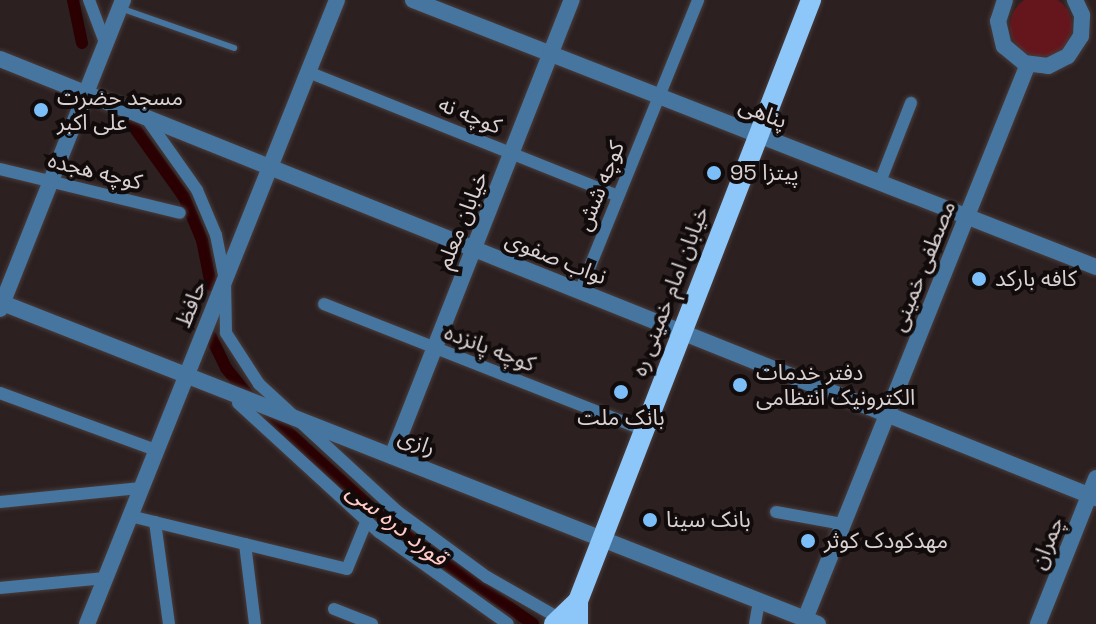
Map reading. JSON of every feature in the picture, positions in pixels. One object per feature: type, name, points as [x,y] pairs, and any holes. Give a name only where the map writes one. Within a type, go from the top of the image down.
[{"type":"main road","name":"خیابان امام خمینی ره","points":[[566,623],[578,601],[679,331],[811,0]]},
{"type":"street","points":[[89,0],[106,45]]},
{"type":"street","name":"حافظ","points":[[87,624],[337,0]]},
{"type":"street","name":"پناهی","points":[[413,0],[442,5],[551,54],[1096,267]]},
{"type":"street","name":"خیابان معلم","points":[[392,456],[572,0]]},
{"type":"street","name":"کوچه شش","points":[[580,291],[698,0]]},
{"type":"street","points":[[999,2],[998,21],[1004,46],[1028,64],[1059,62],[1088,39],[1075,0]]},
{"type":"street","points":[[1,304],[122,4]]},
{"type":"street","name":"نواب صفوی","points":[[0,59],[1093,496]]},
{"type":"street","name":"مصطفی خمینی","points":[[802,620],[1028,64]]},
{"type":"street","name":"کوچه نه","points":[[308,72],[618,196]]},
{"type":"street","points":[[880,182],[911,103]]},
{"type":"street","points":[[146,117],[197,190],[216,235],[225,280],[226,333],[239,360],[289,416],[397,511],[487,577],[566,623]]},
{"type":"street","name":"کوچه هجده","points":[[0,169],[52,179],[180,213]]},
{"type":"street","name":"رازی","points":[[1,304],[802,620]]},
{"type":"street","name":"کوچه پانزده","points":[[324,304],[642,429]]},
{"type":"street","points":[[0,393],[156,450]]},
{"type":"street","points":[[238,403],[367,520],[508,624]]},
{"type":"street","name":"چمران","points":[[1038,624],[1093,496],[1096,478]]},
{"type":"street","points":[[0,502],[141,488]]},
{"type":"street","points":[[776,512],[843,524]]},
{"type":"street","points":[[130,516],[347,569],[367,520]]},
{"type":"street","points":[[155,522],[169,624]]},
{"type":"street","points":[[245,544],[255,624]]},
{"type":"street","points":[[0,588],[105,578]]},
{"type":"street","points":[[755,624],[759,601]]},
{"type":"street","points":[[334,609],[372,624]]},
{"type":"lane","points":[[122,4],[234,48]]},
{"type":"shaded area","points":[[1041,-5],[1053,-3],[1063,4],[1070,14],[1070,38],[1063,48],[1053,55],[1041,57],[1029,55],[1019,48],[1012,38],[1010,26],[1012,14],[1019,4],[1029,-3]]},
{"type":"waterway","name":"قورد دره سی","points":[[73,0],[82,43]]},
{"type":"waterway","points":[[131,123],[184,197],[202,240],[211,285]]},
{"type":"waterway","name":"قورد دره سی","points":[[211,337],[226,368],[248,395]]},
{"type":"waterway","name":"قورد دره سی","points":[[268,414],[387,522],[533,624]]},
{"type":"place","name":"مسجد حضرت علی اکبر","points":[[41,110]]},
{"type":"place","name":"پیتزا 95","points":[[714,173]]},
{"type":"place","name":"کافه بارکد","points":[[979,279]]},
{"type":"place","name":"دفتر خدمات الکترونیک انتظامی","points":[[740,385]]},
{"type":"place","name":"بانک ملت","points":[[621,392]]},
{"type":"place","name":"بانک سینا","points":[[650,520]]},
{"type":"place","name":"مهدکودک کوثر","points":[[808,541]]}]
